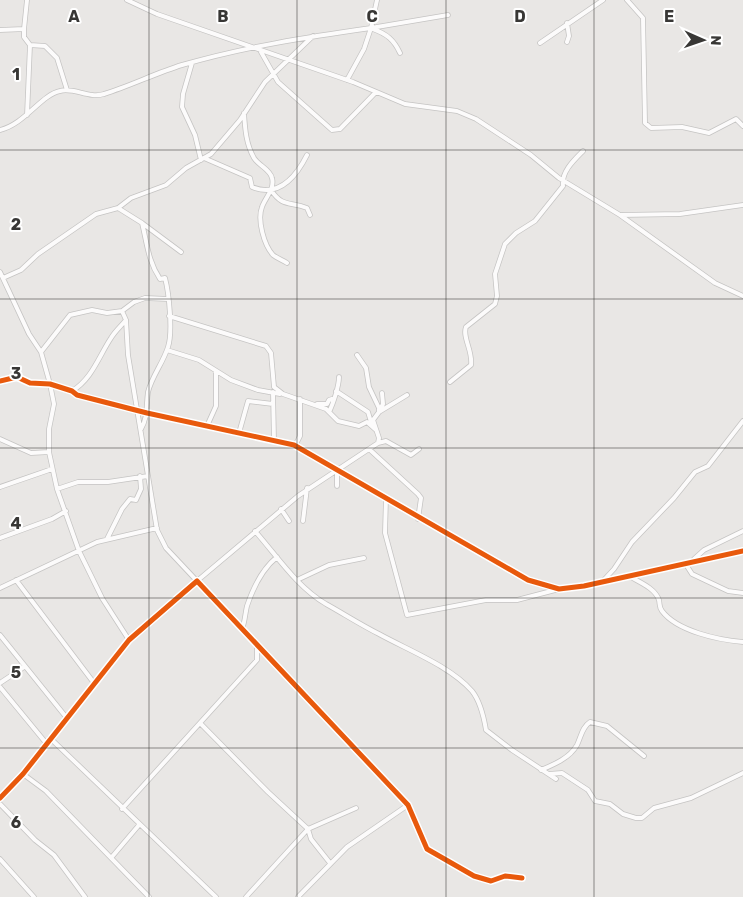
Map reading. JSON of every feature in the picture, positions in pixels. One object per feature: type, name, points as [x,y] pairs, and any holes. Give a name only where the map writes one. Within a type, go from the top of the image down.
[{"type":"street","points":[[27,0],[24,30],[24,37],[30,45],[27,115]]},
{"type":"street","points":[[127,0],[157,14],[252,49],[347,80],[405,104],[457,112],[476,119],[531,154],[562,180],[620,216],[715,283],[743,296]]},
{"type":"street","points":[[347,80],[371,28],[377,0]]},
{"type":"street","points":[[540,43],[603,0]]},
{"type":"street","points":[[627,0],[643,18],[645,53],[643,116],[645,123],[651,128],[682,127],[709,133],[736,119],[743,118]]},
{"type":"street","points":[[0,130],[11,126],[55,93],[67,90],[87,95],[105,94],[192,63],[270,43],[448,15]]},
{"type":"street","points":[[567,42],[569,36],[568,23]]},
{"type":"street","points":[[371,28],[384,33],[394,42],[400,53]]},
{"type":"street","points":[[0,30],[24,30]]},
{"type":"street","points":[[2,278],[22,270],[38,254],[96,214],[118,208],[131,198],[166,184],[216,149],[286,60],[294,56],[313,36]]},
{"type":"street","points":[[30,45],[45,46],[57,58],[67,90]]},
{"type":"street","points":[[261,52],[275,73],[278,82],[332,130],[340,129],[376,92]]},
{"type":"street","points":[[192,63],[183,94],[182,106],[203,159],[250,178],[252,187],[260,190],[271,190],[297,175],[307,155]]},
{"type":"street","points":[[244,111],[246,140],[255,160],[267,170],[272,178],[271,190],[261,209],[263,234],[274,255],[287,263]]},
{"type":"street","points":[[736,119],[743,126]]},
{"type":"street","points":[[563,186],[562,180],[565,172],[584,151]]},
{"type":"street","points":[[450,382],[471,365],[471,350],[465,330],[466,326],[495,304],[497,296],[495,274],[505,244],[535,221],[563,186],[570,185]]},
{"type":"street","points":[[271,190],[277,199],[288,205],[307,208],[310,215]]},
{"type":"street","points":[[620,216],[680,214],[743,205]]},
{"type":"street","points":[[118,208],[181,252]]},
{"type":"street","points":[[140,434],[148,413],[148,393],[167,350],[169,316],[165,278],[160,279],[151,263],[144,243],[142,224]]},
{"type":"street","points":[[0,272],[29,334],[41,352],[50,384],[54,404],[49,429],[49,452],[57,489],[79,551],[102,598],[128,640]]},
{"type":"street","points":[[41,352],[70,315],[92,310],[107,313],[122,311],[134,302],[145,298],[168,300]]},
{"type":"street","points":[[122,311],[126,320],[128,355],[139,411],[140,434],[157,528],[166,548],[408,805],[426,849],[474,876],[491,881],[505,876],[522,878]]},
{"type":"street","points":[[169,316],[266,346],[271,353],[274,387],[283,394]]},
{"type":"street","points":[[72,390],[81,386],[100,359],[111,336],[126,320]]},
{"type":"street","points":[[167,350],[199,360],[231,380],[258,390],[283,394],[315,405],[329,412],[342,423],[359,426],[373,420],[383,404],[382,393]]},
{"type":"street","points":[[357,355],[366,368],[369,388],[379,412]]},
{"type":"street","points":[[207,426],[216,406],[216,371]]},
{"type":"street","points":[[0,381],[17,377],[30,383],[50,384],[72,390],[77,395],[139,411],[295,446],[338,469],[418,519],[528,580],[559,588]]},
{"type":"street","points":[[329,412],[339,377]]},
{"type":"street","points":[[336,391],[359,404],[368,412],[379,438],[378,443]]},
{"type":"street","points":[[273,392],[274,441]]},
{"type":"street","points":[[379,412],[407,395]]},
{"type":"street","points":[[295,446],[300,436],[300,399]]},
{"type":"street","points":[[315,405],[327,404],[332,399]]},
{"type":"street","points":[[239,433],[248,401],[273,404]]},
{"type":"street","points":[[367,422],[376,430]]},
{"type":"street","points":[[602,582],[614,569],[632,542],[674,498],[695,472],[708,466],[743,422]]},
{"type":"street","points":[[0,439],[31,452],[49,452]]},
{"type":"street","points":[[0,798],[23,774],[128,640],[281,509],[307,488],[378,443],[386,441],[411,455],[420,449]]},
{"type":"street","points":[[369,448],[421,498],[418,519]]},
{"type":"street","points":[[0,487],[52,469]]},
{"type":"street","points":[[337,486],[338,469]]},
{"type":"street","points":[[107,539],[122,509],[130,498],[136,500],[141,490],[140,476]]},
{"type":"street","points":[[57,489],[78,482],[108,482],[148,476]]},
{"type":"street","points":[[303,521],[307,488]]},
{"type":"street","points":[[386,498],[386,533],[406,615],[486,600],[516,600],[559,588],[602,582],[743,551]]},
{"type":"street","points":[[281,509],[289,521]]},
{"type":"street","points":[[0,538],[52,519],[66,511]]},
{"type":"street","points":[[0,588],[107,539],[157,528]]},
{"type":"street","points":[[255,531],[297,580],[326,604],[380,635],[400,643],[462,680],[474,693],[485,720],[486,730],[556,779]]},
{"type":"street","points":[[692,561],[704,550],[743,531]]},
{"type":"street","points":[[242,629],[248,603],[259,577],[266,566],[278,557]]},
{"type":"street","points":[[297,580],[330,565],[364,558]]},
{"type":"street","points":[[685,563],[692,574],[728,591],[743,593]]},
{"type":"street","points":[[629,576],[645,585],[655,594],[660,609],[675,624],[718,639],[743,642]]},
{"type":"street","points":[[16,580],[94,682]]},
{"type":"street","points":[[0,635],[66,717]]},
{"type":"street","points":[[122,808],[257,660],[257,646]]},
{"type":"street","points":[[0,683],[24,667]]},
{"type":"street","points":[[0,687],[46,743]]},
{"type":"street","points":[[541,770],[554,764],[571,752],[576,747],[585,725],[590,722],[607,726],[644,756]]},
{"type":"street","points":[[200,723],[268,792],[308,829],[311,839],[330,863]]},
{"type":"street","points":[[50,738],[216,897]]},
{"type":"street","points":[[549,774],[562,772],[588,790],[595,801],[610,804],[623,814],[642,818],[654,808],[691,798],[743,773]]},
{"type":"street","points":[[23,774],[46,791],[149,897]]},
{"type":"street","points":[[0,804],[35,840],[54,855],[85,897]]},
{"type":"street","points":[[298,897],[330,863],[363,834],[384,823],[408,805]]},
{"type":"street","points":[[246,897],[308,829],[356,808]]},
{"type":"street","points":[[111,858],[139,825]]},
{"type":"street","points":[[0,859],[34,897]]},
{"type":"cycle path","points":[[0,381],[17,377],[30,383],[50,384],[72,391],[77,395],[147,413],[294,445],[528,580],[559,589],[584,586],[743,551]]},
{"type":"cycle path","points":[[0,798],[23,774],[129,640],[197,581],[408,805],[427,849],[474,876],[491,881],[505,876],[522,878]]}]
